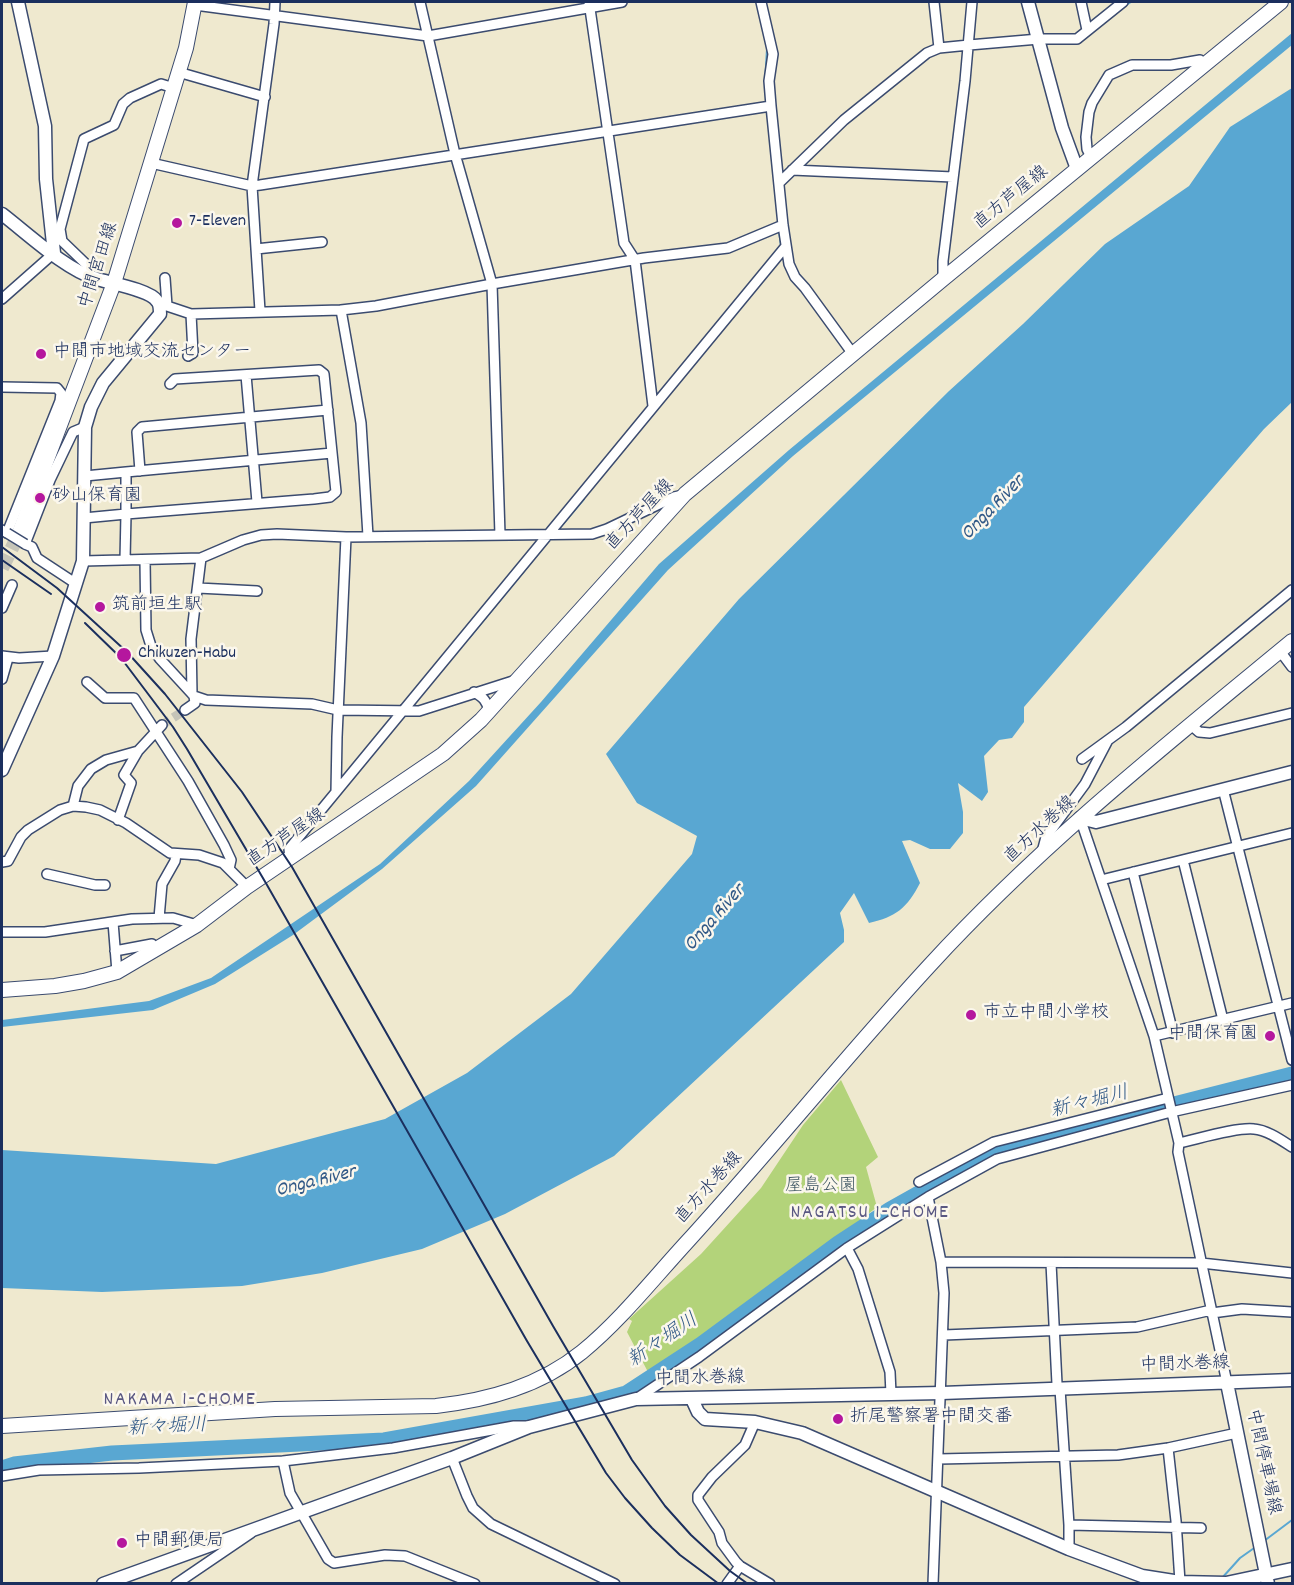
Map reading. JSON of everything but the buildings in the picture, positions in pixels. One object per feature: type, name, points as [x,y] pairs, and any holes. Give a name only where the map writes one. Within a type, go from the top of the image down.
[{"type":"main road","name":"直方芦屋線","points":[[2,990],[56,986],[117,972],[197,925],[247,887],[443,754],[489,711],[685,494],[1281,2]]},
{"type":"main road","name":"中間宮田線","points":[[13,536],[114,283],[174,88],[195,3]]},
{"type":"main road","name":"直方水巻線","points":[[2,1426],[275,1409],[455,1404],[491,1398],[514,1390],[560,1368],[609,1328],[742,1182],[932,963],[1042,852],[1293,641]]},
{"type":"street","points":[[18,2],[45,126],[45,179],[54,253]]},
{"type":"street","points":[[260,312],[252,186],[265,97],[275,2]]},
{"type":"street","points":[[420,2],[455,154],[492,284],[500,535]]},
{"type":"street","points":[[195,3],[274,17],[428,36],[589,4],[622,2]]},
{"type":"street","points":[[761,2],[773,54],[769,81],[778,183],[789,264],[795,277],[806,288],[853,354]]},
{"type":"street","points":[[934,2],[939,48]]},
{"type":"street","points":[[943,279],[943,261],[969,45],[972,2]]},
{"type":"street","points":[[1028,2],[1062,128],[1077,169]]},
{"type":"street","points":[[1081,2],[1087,30]]},
{"type":"street","points":[[778,183],[844,120],[927,53],[939,48],[969,45],[1039,39],[1077,39],[1123,2]]},
{"type":"street","points":[[589,4],[624,243],[635,260],[653,406]]},
{"type":"street","points":[[1091,157],[1087,149],[1086,137],[1089,111],[1109,75],[1132,65],[1171,65],[1200,60],[1204,64]]},
{"type":"street","points":[[178,72],[265,97]]},
{"type":"street","points":[[89,276],[89,267],[62,241],[60,229],[84,140],[114,125],[123,105],[130,98],[161,84],[174,88]]},
{"type":"street","points":[[151,164],[252,186],[771,106]]},
{"type":"street","points":[[792,170],[953,177]]},
{"type":"street","points":[[2,214],[77,270],[152,296],[163,306],[191,314],[341,310],[376,306],[635,260],[728,248],[783,225]]},
{"type":"street","points":[[256,249],[322,242]]},
{"type":"street","points":[[290,858],[289,849],[786,246]]},
{"type":"street","points":[[2,299],[54,253]]},
{"type":"street","points":[[2,771],[53,656],[83,561],[85,427],[91,407],[103,383],[160,314],[163,306],[165,278]]},
{"type":"street","points":[[341,310],[361,423],[368,536]]},
{"type":"street","points":[[188,356],[193,353],[191,314]]},
{"type":"street","points":[[84,518],[330,496],[336,492],[324,374],[319,370],[175,379],[170,384]]},
{"type":"street","points":[[246,375],[257,502]]},
{"type":"street","points":[[2,387],[57,388],[61,393],[13,536]]},
{"type":"street","points":[[140,471],[137,432],[142,427],[328,410]]},
{"type":"street","points":[[13,536],[50,480],[73,432],[85,427]]},
{"type":"street","points":[[85,476],[332,453]]},
{"type":"street","points":[[125,560],[126,472]]},
{"type":"street","points":[[83,561],[201,558],[211,552],[261,535],[346,537],[592,534],[607,530],[674,497],[685,494]]},
{"type":"street","points":[[13,536],[32,547],[37,558],[75,583]]},
{"type":"street","points":[[336,792],[346,537]]},
{"type":"street","points":[[185,710],[195,703],[191,639],[201,558]]},
{"type":"street","points":[[146,560],[146,630],[151,646],[193,695],[206,700],[312,704],[338,710],[419,711],[516,680]]},
{"type":"street","points":[[2,608],[12,585]]},
{"type":"street","points":[[198,588],[257,591]]},
{"type":"street","points":[[1082,759],[1293,590]]},
{"type":"street","points":[[1280,651],[1293,667]]},
{"type":"street","points":[[2,679],[5,657],[53,656]]},
{"type":"street","points":[[87,682],[105,698],[134,698],[159,728],[224,845],[231,860],[229,869]]},
{"type":"street","points":[[474,692],[488,704],[489,711]]},
{"type":"street","points":[[1191,725],[1199,732],[1210,733],[1293,713]]},
{"type":"street","points":[[118,820],[131,783],[124,775],[138,751],[159,728]]},
{"type":"street","points":[[1042,852],[1046,837],[1085,784],[1108,740]]},
{"type":"street","points":[[73,806],[78,786],[92,769],[106,760],[138,751]]},
{"type":"street","points":[[1080,818],[1096,822],[1293,772]]},
{"type":"street","points":[[1223,789],[1293,1060]]},
{"type":"street","points":[[2,862],[8,861],[21,837],[28,830],[60,810],[73,806],[100,810],[170,853],[199,855],[224,863],[247,887]]},
{"type":"street","points":[[1080,818],[1154,1036],[1179,1143],[1180,1163],[1227,1383]]},
{"type":"street","points":[[1101,880],[1292,834]]},
{"type":"street","points":[[159,918],[162,884],[175,861],[176,854]]},
{"type":"street","points":[[1183,860],[1223,1020]]},
{"type":"street","points":[[1133,872],[1173,1033]]},
{"type":"street","points":[[47,874],[95,885],[105,885]]},
{"type":"street","points":[[2,933],[45,932],[132,919],[173,918],[197,925]]},
{"type":"street","points":[[113,922],[117,972]]},
{"type":"street","points":[[115,951],[152,944]]},
{"type":"street","points":[[1154,1036],[1293,1004]]},
{"type":"street","points":[[919,1182],[994,1142],[1170,1105],[1293,1085]]},
{"type":"street","points":[[636,1399],[699,1357],[848,1248],[928,1197],[1006,1155],[1170,1105]]},
{"type":"street","points":[[1179,1143],[1243,1129],[1255,1129],[1278,1137],[1293,1147]]},
{"type":"street","points":[[928,1197],[941,1262],[944,1293],[933,1584]]},
{"type":"street","points":[[848,1248],[858,1269],[890,1372],[891,1394]]},
{"type":"street","points":[[941,1262],[1201,1263],[1293,1273]]},
{"type":"street","points":[[1051,1263],[1069,1549]]},
{"type":"street","points":[[944,1335],[1137,1327],[1207,1311],[1212,1313],[1242,1309],[1293,1312]]},
{"type":"street","name":"中間水巻線","points":[[103,1584],[452,1458],[529,1427],[636,1399],[942,1393],[1293,1380]]},
{"type":"street","name":"中間停車場線","points":[[1227,1383],[1267,1579]]},
{"type":"street","points":[[692,1399],[698,1412],[705,1419],[755,1422],[802,1433],[1069,1549],[1142,1576],[1180,1582],[1226,1583],[1267,1579],[1293,1569]]},
{"type":"street","points":[[755,1422],[745,1445],[712,1476],[698,1495],[698,1500],[719,1532],[722,1543],[740,1566],[770,1584]]},
{"type":"street","points":[[2,1476],[39,1470],[283,1461],[393,1448],[514,1425],[529,1427]]},
{"type":"street","points":[[939,1459],[1118,1455],[1168,1448],[1237,1433]]},
{"type":"street","points":[[1168,1448],[1180,1582]]},
{"type":"street","points":[[452,1458],[473,1508],[491,1524],[615,1584]]},
{"type":"street","points":[[283,1461],[290,1493],[328,1559],[334,1563],[385,1555],[405,1556],[475,1584]]},
{"type":"street","points":[[1069,1525],[1201,1528]]},
{"type":"street","points":[[176,1584],[261,1527]]},
{"type":"street","points":[[727,1584],[740,1566]]},
{"type":"green space","name":"屋島公園","points":[[841,1080],[878,1157],[866,1167],[877,1207],[771,1290],[648,1372],[627,1332],[632,1321],[629,1319],[701,1254],[761,1188],[803,1125]]},
{"type":"water","points":[[1292,33],[1292,45],[793,456],[668,570],[476,786],[382,869],[293,935],[215,984],[153,1010],[2,1027],[2,1020],[149,1001],[211,978],[380,864],[469,781],[541,702],[659,564],[789,450]]},
{"type":"water","name":"Onga River","points":[[1292,88],[1292,402],[1264,429],[1024,707],[1024,722],[1012,738],[999,740],[984,756],[988,792],[982,801],[958,783],[963,812],[963,833],[950,849],[930,849],[910,840],[902,841],[920,883],[900,910],[887,918],[869,923],[854,893],[840,913],[844,942],[614,1156],[505,1214],[422,1249],[322,1273],[242,1286],[102,1292],[2,1288],[2,1150],[216,1164],[385,1119],[467,1073],[571,994],[692,854],[697,836],[637,803],[606,754],[739,599],[949,391],[1023,324],[1105,244],[1189,186],[1230,127]]},
{"type":"waterway","points":[[1126,5],[1131,2]]},
{"type":"waterway","points":[[765,82],[767,49]]},
{"type":"waterway","points":[[779,231],[781,246]]},
{"type":"waterway","points":[[557,531],[584,499]]},
{"type":"waterway","points":[[469,638],[551,538]]},
{"type":"waterway","points":[[299,844],[362,767]]},
{"type":"waterway","name":"新々堀川","points":[[2,1468],[14,1464],[112,1453],[384,1440],[586,1404],[626,1393],[701,1344],[838,1243],[890,1209],[997,1149],[1292,1074]]},
{"type":"waterway","points":[[1264,1541],[1292,1520]]},
{"type":"waterway","points":[[1222,1578],[1240,1558],[1257,1546]]},
{"type":"tunnel","points":[[2,568],[18,536]]},
{"type":"tunnel","points":[[162,725],[185,710]]},
{"type":"railway","points":[[2,547],[57,588],[127,652],[165,694],[242,792],[292,867],[553,1326],[632,1460],[665,1506],[691,1535],[730,1571],[748,1584]]},
{"type":"railway","points":[[2,560],[51,594]]},
{"type":"railway","points":[[85,623],[121,658],[187,749],[527,1341],[606,1473],[652,1528],[680,1555],[719,1584]]},
{"type":"place","name":"7-Eleven","points":[[177,223]]},
{"type":"place","name":"中間市地域交流センター","points":[[41,354]]},
{"type":"place","name":"砂山保育園","points":[[40,498]]},
{"type":"place","name":"筑前垣生駅","points":[[100,607]]},
{"type":"place","name":"Chikuzen-Habu","points":[[124,655]]},
{"type":"place","name":"市立中間小学校","points":[[971,1015]]},
{"type":"place","name":"中間保育園","points":[[1270,1036]]},
{"type":"place","name":"折尾警察署中間交番","points":[[838,1419]]},
{"type":"place","name":"中間郵便局","points":[[122,1543]]},
{"type":"district","name":"NAGATSU 1-CHOME","points":[[870,1214]]},
{"type":"district","name":"NAKAMA 1-CHOME","points":[[180,1401]]}]
